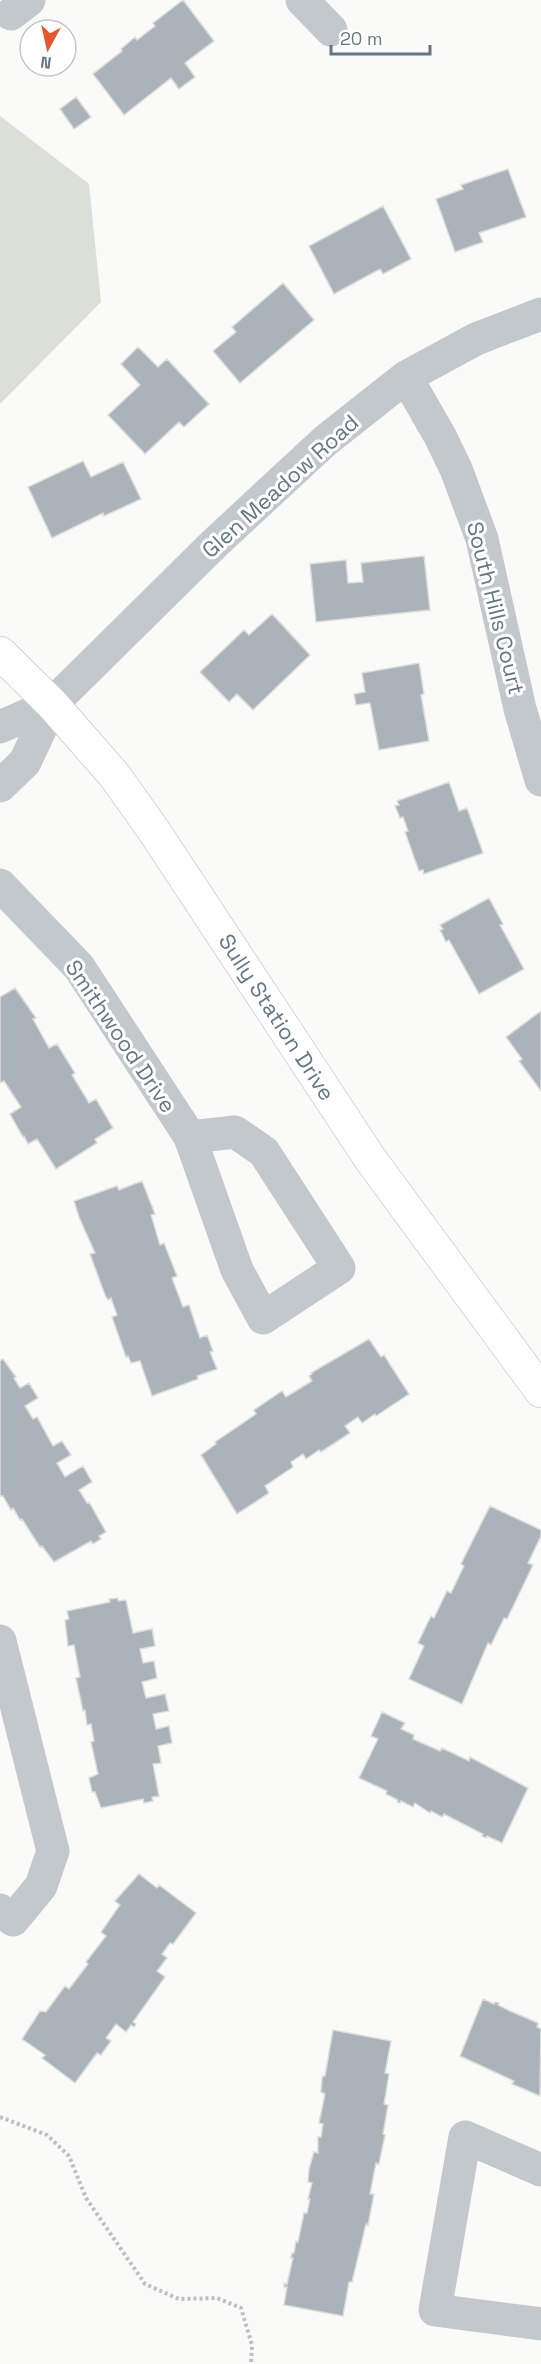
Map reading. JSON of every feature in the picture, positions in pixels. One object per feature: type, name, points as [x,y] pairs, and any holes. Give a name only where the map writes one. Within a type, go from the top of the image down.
[{"type":"street","points":[[302,0],[331,30]]},
{"type":"street","name":"Glen Meadow Road","points":[[52,704],[214,543],[325,441],[406,377],[476,339],[541,314]]},
{"type":"street","name":"South Hills Court","points":[[406,377],[456,469],[482,539],[520,709],[541,780]]},
{"type":"street","name":"Sully Station Drive","points":[[0,653],[52,704],[115,776],[148,822],[371,1160],[541,1391]]},
{"type":"street","points":[[0,727],[52,704]]},
{"type":"street","points":[[0,786],[25,762],[52,704]]},
{"type":"street","name":"Smithwood Drive","points":[[0,885],[79,967],[190,1137],[237,1270],[263,1318],[339,1268],[264,1152],[235,1132],[190,1137]]},
{"type":"street","points":[[0,1641],[52,1851],[41,1886],[13,1920],[0,1911]]},
{"type":"street","points":[[541,2170],[465,2137],[435,2310],[541,2324]]},
{"type":"path","points":[[0,2117],[47,2135],[69,2156],[86,2198],[145,2284],[179,2299],[217,2298],[241,2308],[252,2345],[251,2364]]},
{"type":"shaded area","points":[[0,116],[89,184],[101,302],[0,404]]},
{"type":"building","points":[[183,0],[214,41],[185,63],[195,77],[179,89],[171,78],[124,115],[93,74],[122,51],[121,49],[135,37],[137,40],[155,26],[153,23]]},
{"type":"building","points":[[76,97],[91,117],[74,129],[60,109]]},
{"type":"building","points":[[508,169],[526,217],[479,233],[483,242],[455,252],[436,199],[463,189],[461,185]]},
{"type":"building","points":[[383,206],[411,259],[383,274],[380,269],[334,294],[309,246]]},
{"type":"building","points":[[283,283],[314,320],[240,383],[213,351],[236,332],[232,327]]},
{"type":"building","points":[[138,347],[158,367],[167,359],[209,404],[184,427],[179,422],[145,454],[108,415],[140,385],[121,364]]},
{"type":"building","points":[[83,461],[91,477],[123,462],[141,499],[104,516],[103,513],[52,538],[28,487]]},
{"type":"building","points":[[424,556],[430,610],[316,622],[310,564],[346,560],[348,583],[363,582],[361,563]]},
{"type":"building","points":[[272,614],[310,655],[253,710],[237,694],[229,702],[200,672],[244,630],[249,635]]},
{"type":"building","points":[[419,663],[424,694],[421,695],[429,741],[379,750],[370,703],[356,705],[354,694],[365,692],[362,673]]},
{"type":"building","points":[[449,782],[459,811],[467,808],[483,853],[424,874],[423,870],[419,871],[405,832],[408,831],[403,817],[400,818],[395,806],[399,805],[397,801]]},
{"type":"building","points":[[489,898],[503,924],[500,925],[524,969],[479,994],[449,940],[446,942],[440,925]]},
{"type":"building","points":[[15,988],[36,1018],[33,1019],[49,1048],[57,1044],[75,1073],[72,1075],[89,1103],[96,1099],[113,1128],[95,1139],[97,1143],[56,1169],[37,1139],[28,1144],[23,1137],[10,1114],[21,1107],[4,1081],[0,1083],[0,997]]},
{"type":"building","points":[[541,1011],[541,1091],[519,1061],[522,1059],[506,1037]]},
{"type":"building","points":[[142,1181],[155,1214],[151,1215],[160,1245],[164,1243],[177,1276],[172,1278],[183,1307],[189,1305],[200,1338],[207,1335],[213,1351],[210,1352],[217,1369],[197,1376],[198,1379],[152,1396],[140,1361],[131,1363],[128,1356],[126,1357],[112,1317],[117,1315],[111,1298],[108,1300],[105,1295],[90,1254],[95,1253],[74,1201],[117,1186],[119,1190]]},
{"type":"building","points":[[369,1339],[381,1357],[384,1355],[409,1394],[362,1423],[358,1417],[345,1426],[350,1433],[321,1452],[319,1450],[306,1459],[303,1454],[291,1462],[293,1467],[265,1486],[269,1493],[237,1514],[201,1455],[216,1444],[215,1442],[256,1414],[254,1410],[282,1391],[286,1397],[312,1381],[309,1376],[311,1373]]},
{"type":"building","points":[[3,1359],[16,1377],[14,1378],[20,1388],[29,1383],[38,1398],[25,1406],[33,1419],[37,1417],[53,1446],[62,1441],[71,1455],[57,1463],[65,1477],[83,1466],[92,1482],[79,1490],[87,1503],[89,1502],[106,1532],[99,1536],[101,1539],[93,1544],[91,1541],[54,1562],[42,1546],[40,1547],[13,1508],[11,1510],[3,1496],[0,1496],[0,1361]]},
{"type":"building","points":[[490,1506],[541,1530],[541,1536],[528,1563],[533,1565],[507,1619],[504,1618],[491,1645],[488,1643],[462,1704],[409,1679],[424,1646],[418,1643],[447,1591],[451,1593],[464,1566],[461,1564]]},
{"type":"building","points":[[118,1598],[118,1601],[126,1600],[133,1633],[152,1629],[155,1646],[140,1649],[143,1663],[154,1661],[157,1678],[142,1682],[146,1698],[165,1694],[169,1711],[153,1714],[156,1729],[169,1726],[172,1743],[158,1746],[161,1763],[153,1764],[159,1796],[152,1797],[153,1801],[144,1803],[143,1799],[101,1808],[95,1792],[92,1792],[89,1778],[98,1774],[91,1742],[94,1741],[91,1724],[87,1725],[85,1710],[83,1711],[76,1678],[80,1677],[74,1645],[68,1646],[65,1620],[69,1619],[67,1611],[110,1602],[109,1599]]},
{"type":"building","points":[[382,1712],[405,1723],[401,1729],[414,1735],[413,1739],[440,1751],[442,1748],[469,1761],[470,1757],[528,1788],[502,1843],[482,1836],[483,1834],[444,1814],[442,1817],[431,1811],[430,1813],[415,1803],[413,1807],[401,1801],[397,1802],[398,1800],[386,1794],[387,1791],[359,1778],[378,1739],[371,1736]]},
{"type":"building","points":[[139,1874],[157,1888],[159,1885],[196,1913],[173,1944],[170,1943],[162,1954],[167,1958],[157,1971],[165,1977],[133,2022],[136,2024],[134,2027],[131,2025],[126,2032],[116,2024],[106,2038],[111,2041],[101,2055],[97,2053],[75,2083],[42,2058],[45,2055],[22,2039],[40,2011],[46,2012],[65,1986],[69,1989],[88,1964],[86,1962],[106,1936],[101,1932],[120,1905],[115,1901]]},
{"type":"building","points":[[483,1999],[494,2004],[499,2003],[498,2005],[538,2023],[537,2027],[541,2029],[540,2096],[460,2056]]},
{"type":"building","points":[[333,2030],[391,2041],[385,2073],[389,2074],[384,2104],[388,2105],[383,2134],[385,2135],[379,2164],[376,2163],[370,2194],[374,2194],[368,2225],[366,2224],[352,2282],[349,2282],[343,2316],[284,2305],[287,2287],[284,2287],[284,2283],[287,2284],[292,2253],[294,2253],[296,2241],[298,2242],[304,2213],[307,2213],[310,2199],[308,2199],[312,2183],[308,2182],[309,2169],[314,2152],[318,2153],[318,2137],[321,2137],[323,2124],[319,2123],[325,2094],[321,2092],[322,2079],[325,2076]]}]
